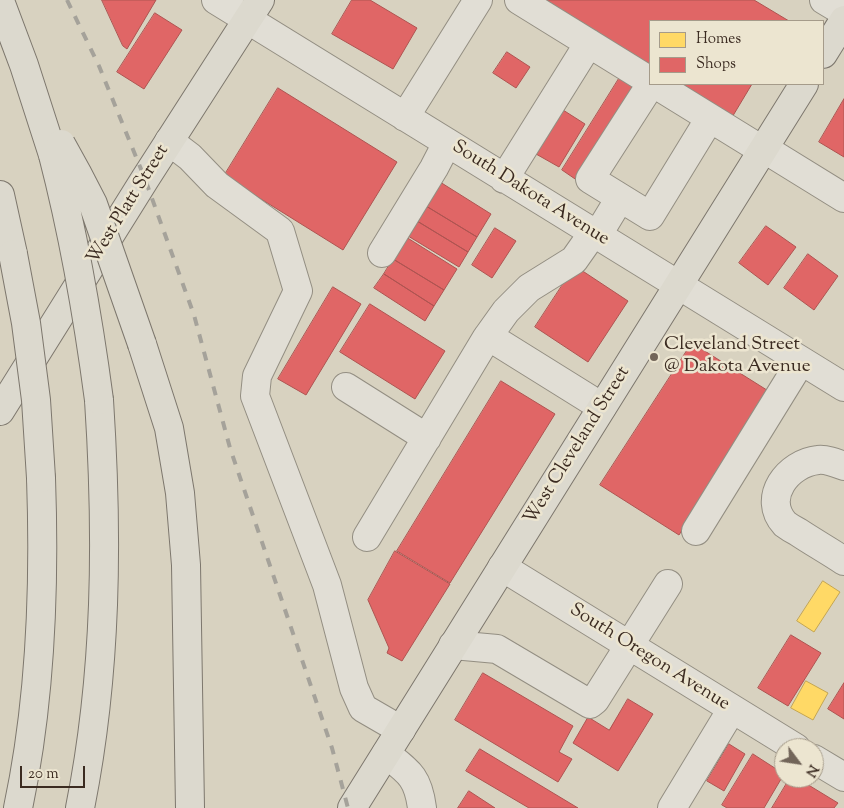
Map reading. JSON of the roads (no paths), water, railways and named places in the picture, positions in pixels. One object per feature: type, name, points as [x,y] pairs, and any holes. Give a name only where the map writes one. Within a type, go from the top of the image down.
[{"type":"main road","points":[[0,2],[42,118],[57,150],[77,173],[93,204],[169,428],[180,493],[186,565],[190,808]]},
{"type":"main road","name":"West Platt Street","points":[[0,411],[169,141],[254,10]]},
{"type":"main road","points":[[824,52],[844,20]]},
{"type":"main road","name":"West Cleveland Street","points":[[352,808],[803,85]]},
{"type":"main road","points":[[57,150],[64,197],[80,275],[99,400],[103,469],[105,538],[101,660],[93,731],[80,808]]},
{"type":"main road","points":[[0,195],[14,254],[26,323],[36,400],[42,478],[43,530],[40,646],[33,721],[18,808]]},
{"type":"street","name":"South Dakota Avenue","points":[[216,0],[254,10],[405,117],[844,388]]},
{"type":"street","points":[[405,117],[478,0]]},
{"type":"street","points":[[519,0],[649,81]]},
{"type":"street","points":[[824,0],[844,12]]},
{"type":"street","points":[[504,179],[589,43]]},
{"type":"street","points":[[649,85],[590,179],[650,216],[710,118]]},
{"type":"street","points":[[657,85],[844,198]]},
{"type":"street","points":[[169,141],[190,157],[217,185],[280,231],[298,291],[257,376],[255,396],[327,585],[354,688],[364,708],[401,730]]},
{"type":"street","points":[[382,253],[434,168],[447,143]]},
{"type":"street","points":[[367,537],[488,336],[506,311],[529,288],[574,260],[595,235],[620,198]]},
{"type":"street","points":[[488,336],[602,407]]},
{"type":"street","points":[[696,531],[801,361]]},
{"type":"street","points":[[346,387],[427,438]]},
{"type":"street","points":[[844,466],[835,462],[818,460],[802,465],[790,472],[782,481],[777,493],[777,509],[785,523],[844,561]]},
{"type":"street","name":"South Oregon Avenue","points":[[502,567],[780,738]]},
{"type":"street","points":[[453,645],[497,649],[590,704],[668,584]]},
{"type":"street","points":[[672,808],[732,709]]},
{"type":"street","points":[[386,754],[409,772],[420,790],[422,808]]},
{"type":"street","points":[[824,765],[844,778]]},
{"type":"railway","points":[[67,0],[99,66],[145,179],[194,315],[230,448],[332,748],[348,808]]},
{"type":"place","name":"Cleveland Street @ Dakota Avenue","points":[[654,357]]}]
